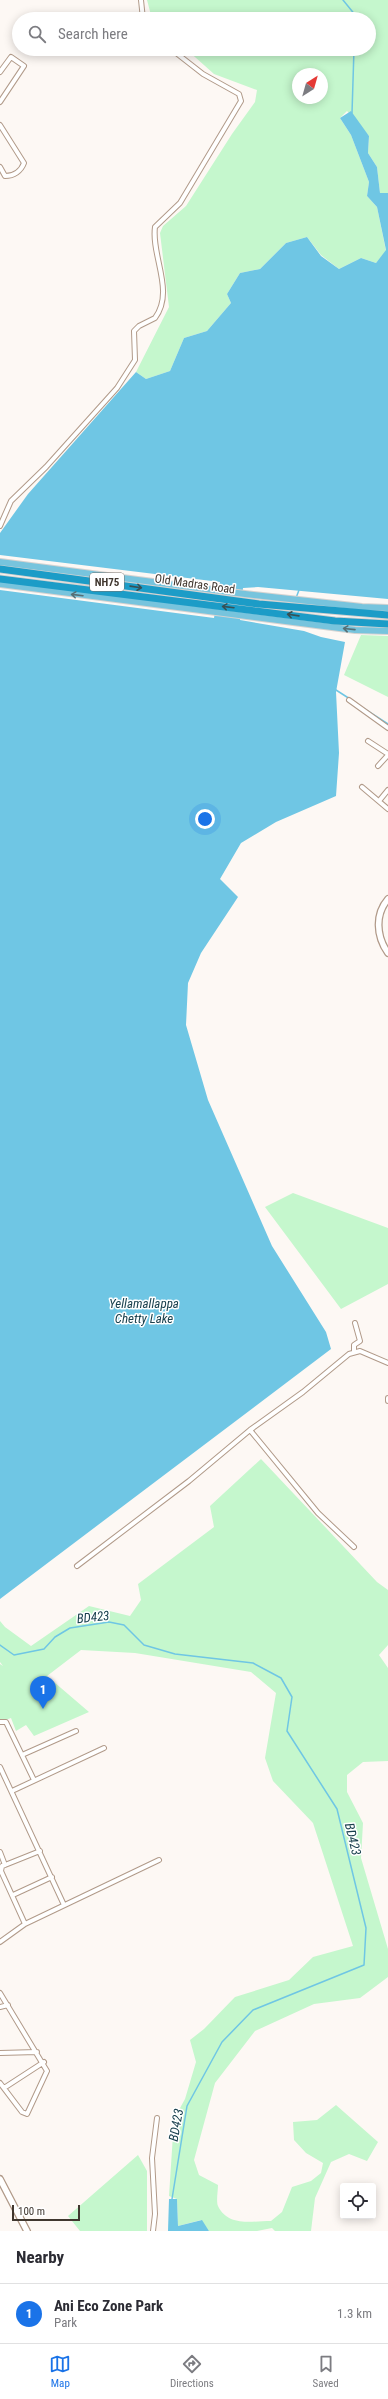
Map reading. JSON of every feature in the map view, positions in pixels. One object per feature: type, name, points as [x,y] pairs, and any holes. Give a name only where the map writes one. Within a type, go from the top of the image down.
[{"type":"highway","name":"Old Madras Road","points":[[0,568],[213,605]]},
{"type":"highway","name":"Old Madras Road","points":[[0,579],[10,583],[213,605],[244,602],[388,615]]},
{"type":"highway","name":"Old Madras Road","points":[[244,602],[335,621],[388,624]]},
{"type":"main road","points":[[0,562],[212,589],[244,602],[388,608]]},
{"type":"main road","points":[[0,584],[10,583]]},
{"type":"main road","points":[[213,605],[243,616],[355,630],[388,631]]},
{"type":"street","points":[[141,0],[142,12]]},
{"type":"street","points":[[0,526],[11,501],[40,473],[83,427],[117,388],[131,368],[136,355],[134,332],[139,326],[155,318],[161,304],[162,279],[155,227],[180,203],[241,101],[239,94],[203,74],[180,56]]},
{"type":"street","points":[[0,72],[11,57],[24,66],[0,102]]},
{"type":"street","points":[[0,125],[24,163],[22,169],[10,176],[5,176],[0,167]]},
{"type":"street","points":[[349,700],[388,728]]},
{"type":"street","points":[[368,741],[388,755],[378,766]]},
{"type":"street","points":[[362,787],[388,809]]},
{"type":"street","points":[[378,801],[388,790]]},
{"type":"street","points":[[388,898],[380,909],[378,917],[381,939],[388,952]]},
{"type":"street","points":[[354,1352],[354,1345],[360,1341],[355,1323]]},
{"type":"street","points":[[77,1566],[189,1481],[250,1430],[354,1352],[363,1352],[388,1363]]},
{"type":"street","points":[[250,1430],[318,1513],[354,1547]]},
{"type":"street","points":[[0,1722],[6,1722],[34,1780]]},
{"type":"street","points":[[22,1755],[76,1731]]},
{"type":"street","points":[[12,1791],[104,1748]]},
{"type":"street","points":[[0,1766],[64,1905]]},
{"type":"street","points":[[25,1924],[1,1871],[2,1866],[40,1851]]},
{"type":"street","points":[[0,1852],[5,1865]]},
{"type":"street","points":[[0,1942],[25,1924],[159,1860]]},
{"type":"street","points":[[12,1895],[52,1877]]},
{"type":"street","points":[[0,1993],[1,1997],[8,2005],[44,2062],[47,2073],[28,2113],[22,2112],[0,2083]]},
{"type":"street","points":[[0,2007],[8,2005]]},
{"type":"street","points":[[0,2053],[37,2052]]},
{"type":"street","points":[[4,2088],[44,2062]]},
{"type":"street","points":[[153,2231],[155,2214],[152,2158],[157,2118]]},
{"type":"street","points":[[0,2179],[27,2231]]},
{"type":"green space","points":[[147,0],[388,0],[388,193],[380,193],[377,167],[368,153],[369,136],[347,111],[340,118],[351,135],[369,182],[367,196],[377,207],[386,251],[376,263],[361,258],[339,269],[321,255],[307,237],[286,243],[260,269],[240,273],[227,294],[231,303],[207,331],[184,338],[170,371],[146,379],[136,372],[169,307],[160,233],[163,226],[186,206],[232,134],[255,102],[257,90],[214,74],[194,56],[376,56],[376,12],[150,12]]},
{"type":"green space","points":[[361,635],[388,636],[388,697],[344,675]]},
{"type":"green space","points":[[293,1193],[388,1228],[388,1284],[341,1309],[265,1207]]},
{"type":"green space","points":[[261,1459],[377,1582],[388,1590],[388,1645],[379,1655],[388,1668],[388,1761],[363,1762],[347,1775],[347,1792],[363,1823],[361,1858],[388,1949],[388,1977],[360,1998],[314,2004],[255,2031],[215,2083],[194,2160],[199,2175],[218,2185],[217,2204],[222,2213],[234,2220],[249,2222],[271,2221],[282,2212],[292,2187],[311,2181],[321,2173],[323,2163],[306,2153],[294,2140],[293,2122],[317,2120],[336,2105],[378,2142],[367,2161],[349,2154],[331,2162],[315,2198],[311,2231],[275,2231],[272,2228],[257,2231],[209,2231],[201,2220],[178,2226],[177,2199],[169,2196],[174,2119],[185,2099],[196,2062],[190,2040],[204,2029],[235,1997],[289,1980],[313,1957],[353,1946],[313,1823],[273,1781],[265,1758],[276,1693],[251,1672],[135,1653],[81,1650],[47,1676],[89,1712],[34,1736],[26,1725],[16,1731],[11,1718],[0,1722],[0,1664],[3,1666],[0,1662],[0,1621],[5,1627],[31,1646],[89,1606],[130,1616],[141,1600],[138,1584],[214,1527],[210,1506]]},
{"type":"green space","points":[[138,2155],[147,2171],[147,2231],[80,2231],[68,2216]]},
{"type":"water","name":"Yellamallappa Chetty Lake","points":[[351,111],[369,136],[368,153],[377,167],[380,193],[388,193],[388,599],[258,587],[243,588],[240,620],[304,631],[321,637],[345,642],[336,692],[339,753],[336,796],[276,822],[241,843],[220,879],[238,897],[201,953],[188,983],[186,1025],[208,1100],[272,1246],[326,1332],[331,1349],[0,1599],[0,590],[214,618],[220,582],[0,555],[0,533],[28,494],[136,372],[146,379],[170,371],[184,338],[207,331],[231,303],[227,294],[240,273],[260,269],[286,243],[307,237],[321,256],[339,269],[361,258],[376,263],[386,250],[377,207],[367,196],[369,182],[351,135],[340,118]]},
{"type":"water","points":[[169,2199],[177,2199],[178,2226],[202,2220],[209,2231],[168,2231]]},
{"type":"waterway","points":[[343,0],[353,12]]},
{"type":"waterway","points":[[352,113],[354,56]]},
{"type":"waterway","points":[[296,598],[299,590]]},
{"type":"waterway","points":[[336,690],[350,699]]},
{"type":"waterway","points":[[363,708],[388,724]]},
{"type":"waterway","name":"BD423","points":[[0,1645],[14,1655],[44,1649],[55,1637],[70,1628],[109,1622],[124,1625],[144,1645],[175,1654],[253,1663],[281,1678],[292,1697],[287,1731],[337,1809],[366,1928],[364,1965],[253,2010],[222,2042],[187,2106],[172,2199]]},
{"type":"place","name":"Ani Eco Zone Park","points":[[43,1709]]}]
